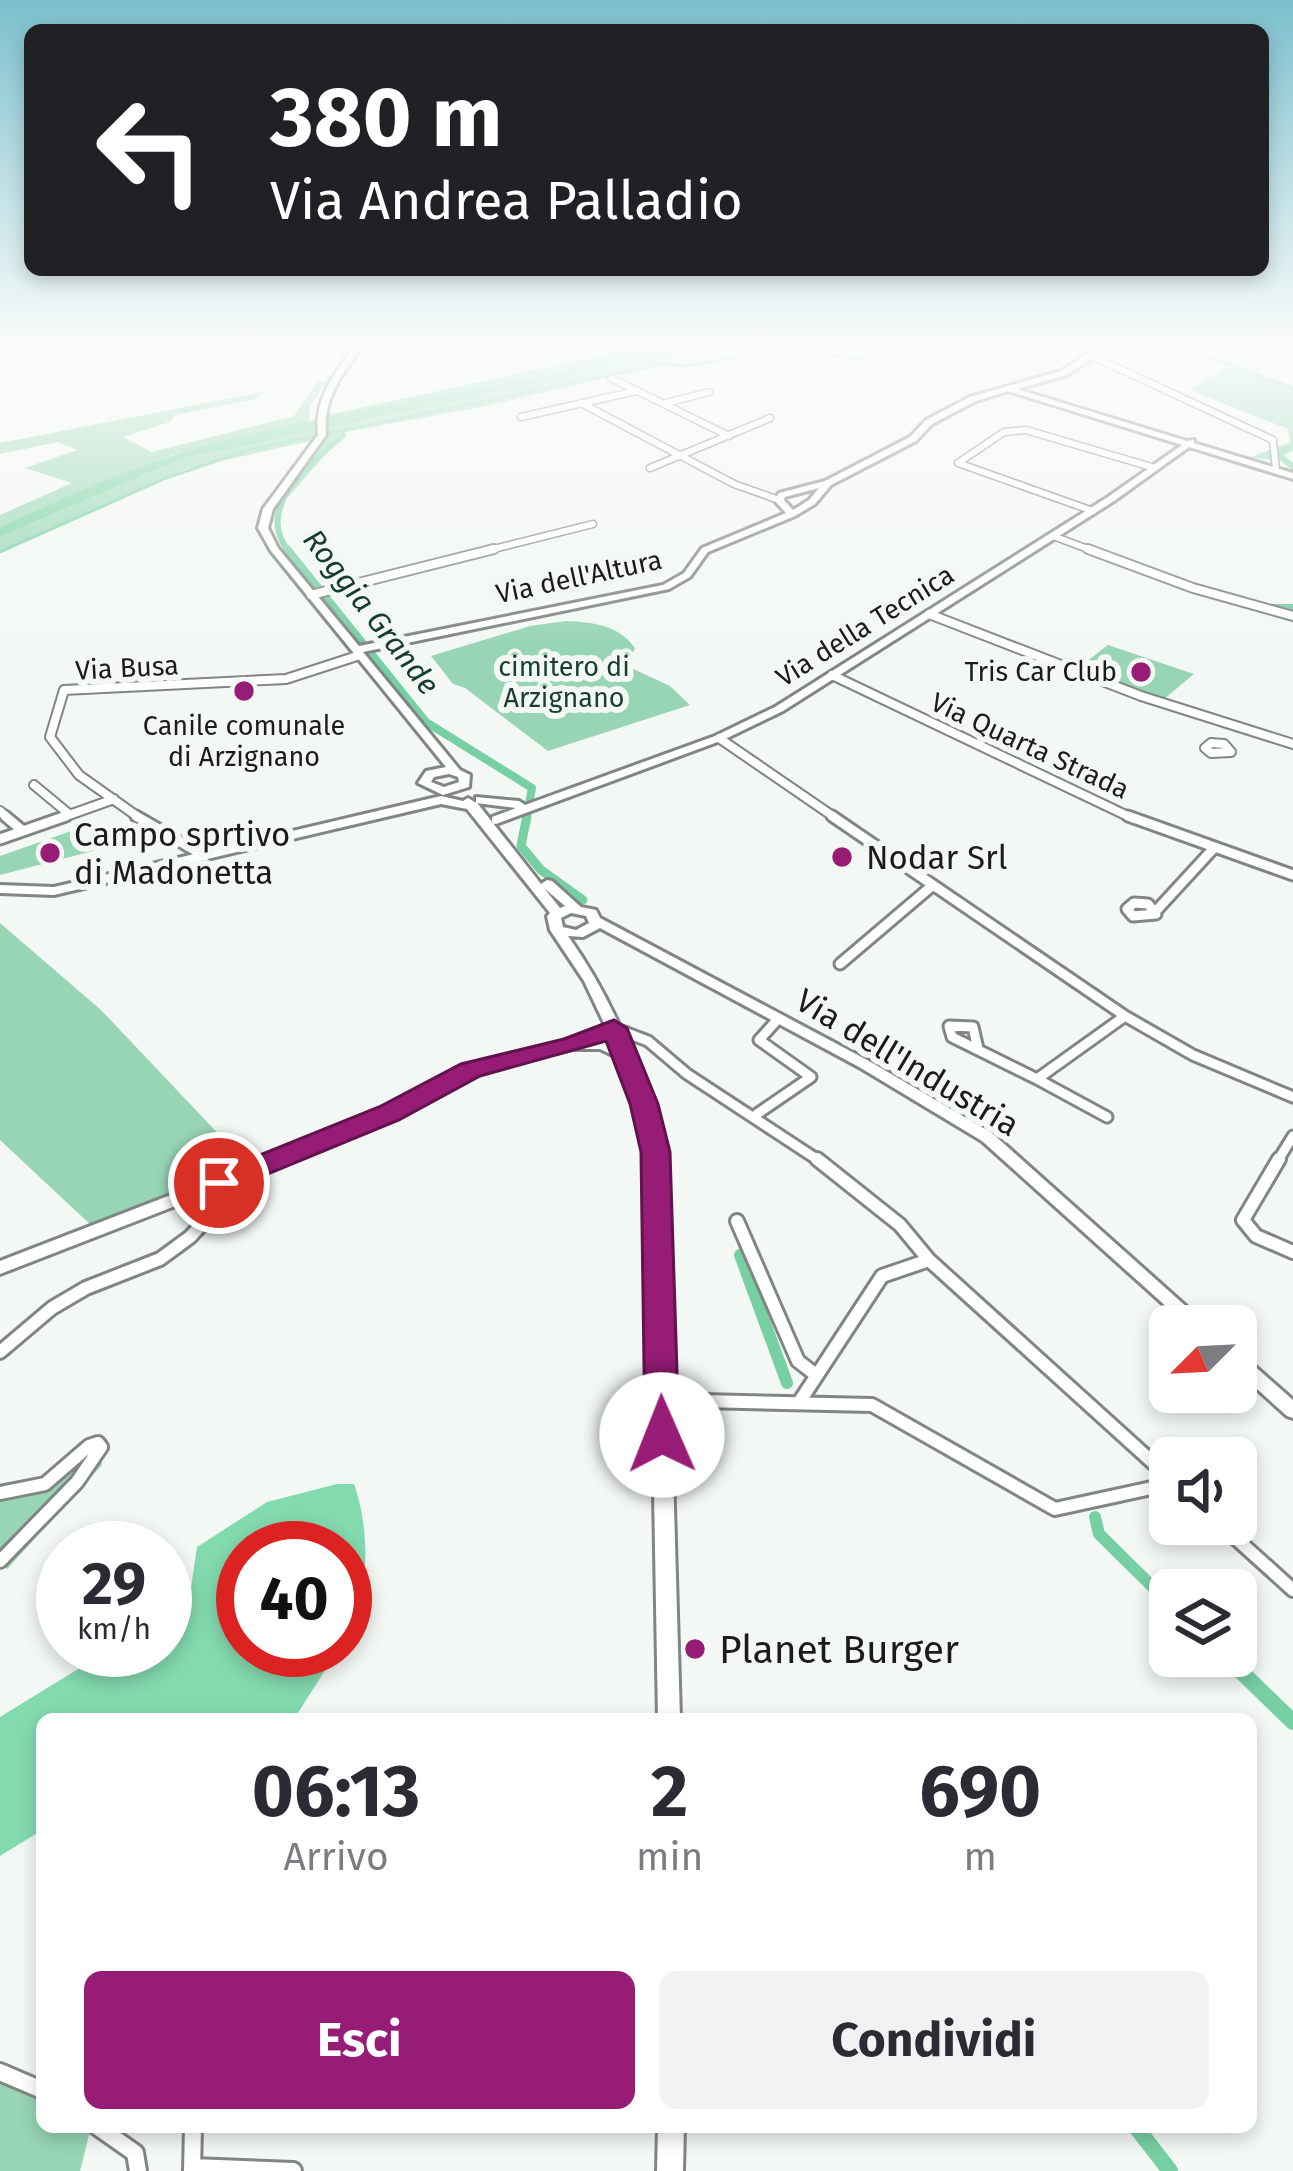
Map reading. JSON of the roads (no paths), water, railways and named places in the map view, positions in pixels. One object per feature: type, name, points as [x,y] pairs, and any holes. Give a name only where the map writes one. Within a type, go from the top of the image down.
[{"type":"street","points":[[316,444],[264,520],[268,539],[437,752],[467,778],[462,787]]},
{"type":"street","points":[[662,444],[760,494],[808,501]]},
{"type":"street","points":[[650,468],[709,444]]},
{"type":"street","name":"Via dell'Altura","points":[[358,652],[521,613],[659,589],[683,578],[705,550],[787,501],[902,444]]},
{"type":"street","points":[[986,444],[958,463],[1093,511]]},
{"type":"street","points":[[1075,444],[1155,468]]},
{"type":"street","name":"Via della Tecnica","points":[[496,820],[718,738],[779,709],[1093,511],[1188,444]]},
{"type":"street","points":[[1198,444],[1293,476]]},
{"type":"street","points":[[1273,444],[1276,470]]},
{"type":"street","name":"Via dell'Altura","points":[[787,501],[808,501],[828,482]]},
{"type":"street","points":[[311,595],[593,524]]},
{"type":"street","points":[[1053,536],[1216,595],[1293,616]]},
{"type":"street","points":[[929,614],[1054,666],[1293,743]]},
{"type":"street","name":"Via Busa","points":[[205,856],[70,765],[50,737],[64,690],[286,680],[358,652]]},
{"type":"street","name":"Via Quarta Strada","points":[[832,676],[1154,828],[1293,875]]},
{"type":"street","points":[[1217,736],[1231,752],[1219,755],[1206,750],[1208,744],[1217,736],[1231,724]]},
{"type":"street","points":[[718,738],[1125,1016],[1193,1055],[1293,1096]]},
{"type":"street","points":[[434,788],[440,766],[437,752]]},
{"type":"street","points":[[435,772],[454,770]]},
{"type":"street","points":[[34,785],[69,814]]},
{"type":"street","points":[[0,889],[54,891],[386,812],[434,788],[462,787]]},
{"type":"street","points":[[462,787],[575,954],[620,1041],[656,1152],[669,1713]]},
{"type":"street","points":[[434,788],[477,804],[496,820],[557,896],[591,913],[591,928],[575,944],[575,954]]},
{"type":"street","points":[[0,839],[114,799]]},
{"type":"street","name":"Via della Tecnica","points":[[386,812],[441,800],[540,805]]},
{"type":"street","points":[[0,811],[23,831]]},
{"type":"street","points":[[1170,900],[1130,904],[1128,911],[1142,918],[1156,911],[1170,900],[1213,849]]},
{"type":"street","points":[[841,964],[933,886]]},
{"type":"street","points":[[1144,903],[1156,911]]},
{"type":"street","points":[[557,922],[576,909]]},
{"type":"street","name":"Via dell'Industria","points":[[557,922],[615,933],[988,1137],[1176,1305]]},
{"type":"street","points":[[1037,1078],[1125,1016]]},
{"type":"street","points":[[757,1114],[811,1077],[759,1040],[778,1019]]},
{"type":"street","points":[[572,1045],[620,1041],[637,1032],[695,1081],[757,1114],[846,1178],[918,1240],[929,1260],[1149,1462]]},
{"type":"street","points":[[0,1268],[389,1113],[471,1070],[572,1045],[620,1041]]},
{"type":"street","points":[[978,1049],[1107,1117]]},
{"type":"street","points":[[1293,1136],[1243,1220],[1256,1237],[1293,1252]]},
{"type":"street","points":[[0,1352],[52,1308],[86,1288],[160,1259],[190,1237],[242,1181],[244,1173]]},
{"type":"street","points":[[737,1221],[798,1361],[816,1375]]},
{"type":"street","points":[[800,1401],[882,1276],[929,1260]]},
{"type":"street","points":[[1257,1379],[1293,1411]]},
{"type":"street","points":[[661,1400],[872,1405],[1055,1509],[1149,1486]]},
{"type":"street","points":[[0,1493],[45,1484],[89,1446],[98,1443],[101,1448],[77,1482],[0,1561]]},
{"type":"street","points":[[1243,1545],[1293,1590]]},
{"type":"street","points":[[0,2072],[36,2087]]},
{"type":"street","points":[[107,2133],[135,2153],[138,2171]]},
{"type":"street","points":[[193,2133],[192,2169],[293,2171]]},
{"type":"street","points":[[670,2133],[670,2171]]},
{"type":"waterway","name":"Roggia Grande","points":[[0,552],[166,478],[275,444]]},
{"type":"waterway","name":"Roggia Grande","points":[[288,550],[279,535],[282,502],[303,472],[333,444]]},
{"type":"waterway","points":[[1293,447],[1276,453],[1293,467]]},
{"type":"waterway","name":"Roggia Grande","points":[[288,550],[426,722],[532,788],[526,819]]},
{"type":"waterway","points":[[1274,608],[1293,608]]},
{"type":"waterway","name":"Roggia Grande","points":[[527,816],[521,846],[541,870],[583,900]]},
{"type":"waterway","name":"Roggia Grande","points":[[740,1255],[787,1383]]},
{"type":"waterway","points":[[1095,1517],[1099,1534],[1149,1583]]},
{"type":"waterway","points":[[1247,1677],[1293,1722]]},
{"type":"waterway","name":"Roggia Grande","points":[[1141,2133],[1170,2171]]},
{"type":"place","name":"Tris Car Club","points":[[1141,672]]},
{"type":"place","name":"Canile comunale di Arzignano","points":[[244,691]]},
{"type":"place","name":"Campo sprtivo di Madonetta","points":[[50,853]]},
{"type":"place","name":"Nodar Srl","points":[[842,857]]},
{"type":"place","name":"Planet Burger","points":[[695,1649]]},
{"type":"park label","name":"cimitero di Arzignano","points":[[564,682]]}]
